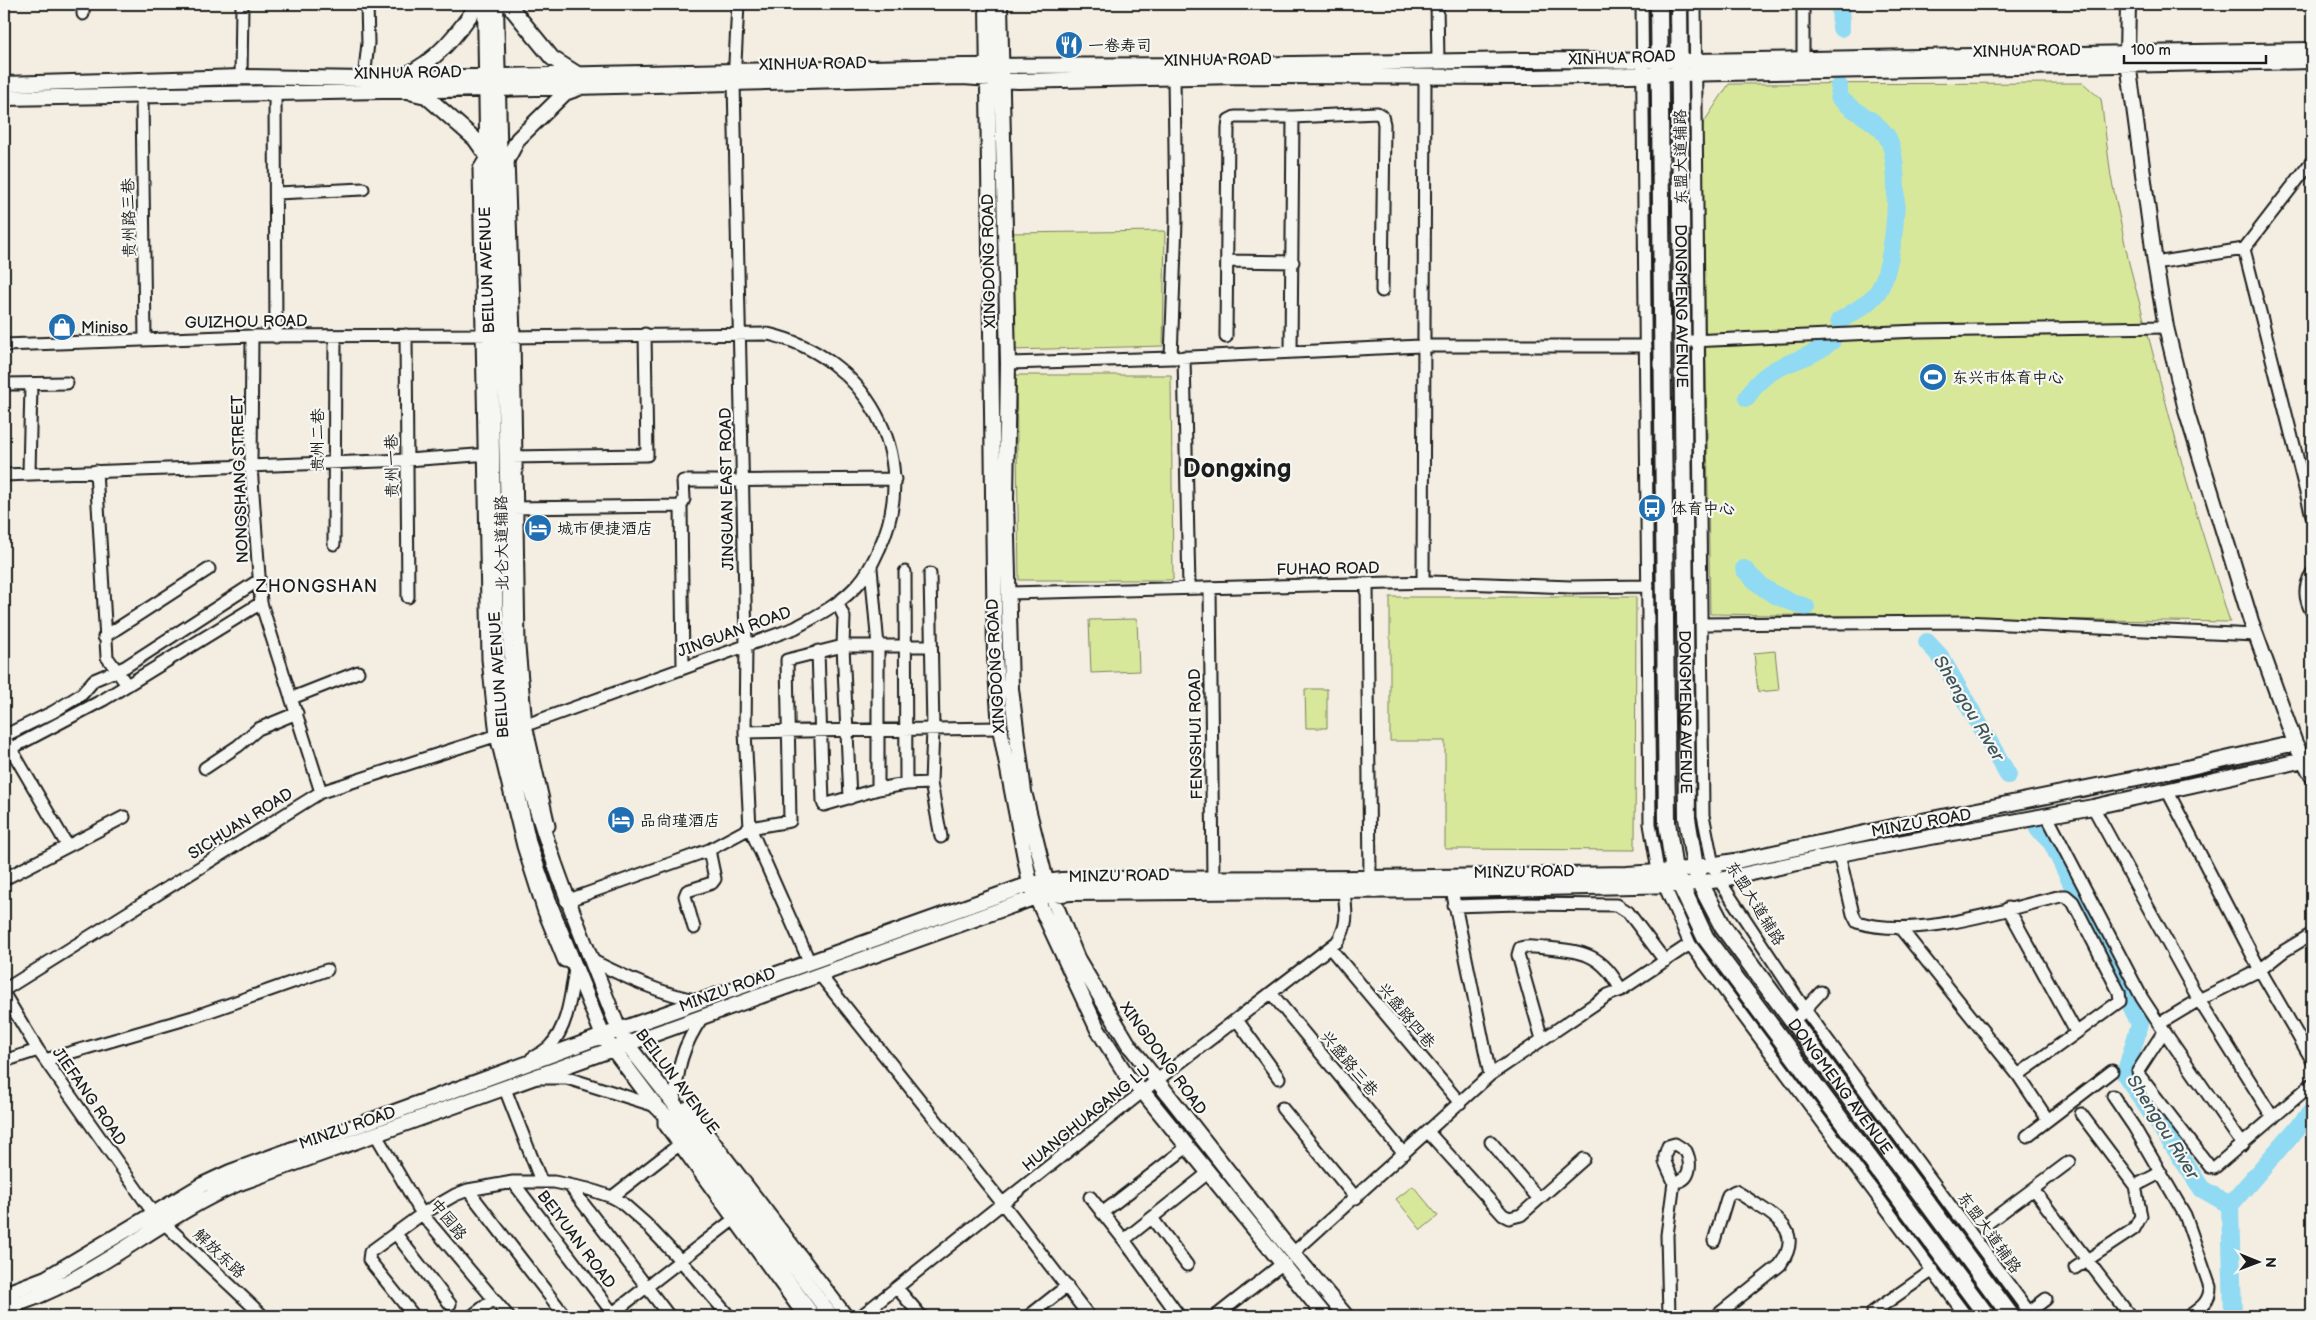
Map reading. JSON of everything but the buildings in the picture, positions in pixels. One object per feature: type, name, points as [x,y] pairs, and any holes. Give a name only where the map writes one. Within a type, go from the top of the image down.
[{"type":"highway","name":"DONGMENG AVENUE","points":[[1659,4],[1651,67],[1669,878],[1706,937],[1987,1316]]},
{"type":"highway","name":"DONGMENG AVENUE","points":[[1679,4],[1679,67],[1690,341],[1686,736],[1687,818],[1698,875],[1723,927],[1799,1016],[2012,1316]]},
{"type":"main road","points":[[398,84],[421,68],[462,28],[478,4]]},
{"type":"main road","name":"BEILUN AVENUE","points":[[485,4],[486,43],[500,121],[500,174],[510,336],[513,508],[510,731],[544,838],[570,900],[590,958],[619,1030],[627,1044],[677,1108],[831,1316]]},
{"type":"main road","name":"BEILUN AVENUE","points":[[496,4],[487,156],[485,335],[488,454],[497,656],[529,844],[574,966],[603,1036],[812,1316]]},
{"type":"main road","points":[[500,174],[518,139],[581,80],[552,58],[508,4]]},
{"type":"main road","name":"XINGDONG ROAD","points":[[988,4],[995,73],[1008,363],[1006,499],[1011,689],[1014,725],[1024,792],[1048,888],[1077,958],[1129,1045],[1293,1253],[1346,1316]]},
{"type":"main road","name":"XINGDONG ROAD","points":[[1000,4],[995,73],[995,657],[1000,728],[1030,884],[1098,1030],[1129,1079],[1188,1147],[1325,1316]]},
{"type":"main road","points":[[2128,4],[2128,60],[2155,262],[2166,327],[2187,414],[2256,635],[2295,744],[2312,776]]},
{"type":"main road","name":"XINHUA ROAD","points":[[1696,66],[2128,60],[2312,50]]},
{"type":"main road","name":"XINHUA ROAD","points":[[4,98],[276,94],[398,84],[734,77],[964,77],[995,73],[1438,62],[1679,67],[1803,59],[2312,61]]},
{"type":"main road","name":"XINHUA ROAD","points":[[995,73],[1174,77],[1425,77],[1651,67]]},
{"type":"main road","name":"XINHUA ROAD","points":[[4,84],[241,77],[364,79],[398,84]]},
{"type":"main road","points":[[398,84],[426,96],[475,140],[487,156]]},
{"type":"main road","name":"MINZU ROAD","points":[[1698,875],[1713,865],[2295,744]]},
{"type":"main road","name":"MINZU ROAD","points":[[4,1308],[52,1289],[137,1242],[159,1219],[202,1185],[230,1172],[526,1063],[1030,884],[1048,888],[1452,890],[1698,875],[1719,880],[1839,854],[2093,808],[2304,760]]},
{"type":"main road","name":"MINZU ROAD","points":[[4,1294],[46,1278],[159,1219],[237,1184],[1036,898],[1048,888],[1096,879],[1370,878],[1627,874],[1669,878]]},
{"type":"street","points":[[241,77],[242,4]]},
{"type":"street","points":[[364,79],[368,43],[367,4]]},
{"type":"street","points":[[478,4],[486,43]]},
{"type":"street","name":"JINGUAN EAST ROAD","points":[[738,4],[734,77],[746,645],[746,732],[750,828],[809,962]]},
{"type":"street","points":[[1437,4],[1438,62]]},
{"type":"street","points":[[1642,4],[1651,67],[1646,346],[1650,824],[1690,944],[1966,1316]]},
{"type":"street","name":"东盟大道辅路","points":[[1695,4],[1696,66],[1690,341],[1701,624],[1703,816],[1713,865],[1719,880],[1799,1016],[2028,1315]]},
{"type":"street","points":[[1803,4],[1803,59]]},
{"type":"street","points":[[1172,358],[1176,220],[1174,77]]},
{"type":"street","points":[[1423,582],[1425,77]]},
{"type":"street","points":[[276,94],[276,337]]},
{"type":"street","name":"贵州路三巷","points":[[142,96],[145,340]]},
{"type":"street","points":[[1226,337],[1230,120],[1235,117],[1292,117],[1377,113],[1382,116],[1384,124],[1382,290]]},
{"type":"street","points":[[1291,352],[1293,262],[1292,117]]},
{"type":"street","points":[[500,121],[508,158],[510,336]]},
{"type":"street","points":[[2155,262],[2244,249],[2312,161]]},
{"type":"street","points":[[277,193],[363,189]]},
{"type":"street","points":[[2244,249],[2312,516]]},
{"type":"street","points":[[1227,260],[1293,262]]},
{"type":"street","points":[[1690,341],[1918,331],[2166,327]]},
{"type":"street","name":"JINGUAN ROAD","points":[[510,336],[738,333],[768,334],[788,339],[804,345],[838,366],[863,393],[873,408],[889,446],[894,462],[895,479],[894,500],[887,531],[870,568],[860,582],[838,604],[795,628],[510,731]]},
{"type":"street","points":[[511,457],[647,454],[645,334]]},
{"type":"street","name":"贵州一巷","points":[[406,335],[408,597]]},
{"type":"street","name":"GUIZHOU ROAD","points":[[4,344],[252,336],[485,335]]},
{"type":"street","name":"NONGSHANG STREET","points":[[252,336],[251,466],[261,603],[321,792]]},
{"type":"street","name":"贵州二巷","points":[[334,544],[335,336]]},
{"type":"street","points":[[1008,363],[1172,358],[1424,346],[1646,346]]},
{"type":"street","points":[[1184,357],[1189,588]]},
{"type":"street","points":[[4,384],[66,383]]},
{"type":"street","points":[[29,474],[31,385]]},
{"type":"street","points":[[4,475],[96,470],[407,460],[488,454]]},
{"type":"street","points":[[96,470],[104,637],[107,657],[118,670],[127,686]]},
{"type":"street","points":[[683,668],[681,506],[684,499],[684,481],[895,479]]},
{"type":"street","points":[[513,508],[681,506]]},
{"type":"street","points":[[870,568],[878,646],[878,789]]},
{"type":"street","points":[[104,637],[209,569]]},
{"type":"street","points":[[905,572],[906,784]]},
{"type":"street","points":[[2312,573],[2308,581],[2306,594],[2312,612]]},
{"type":"street","points":[[930,574],[933,729],[931,783],[941,836]]},
{"type":"street","points":[[6,743],[82,694],[94,680],[118,670],[259,580]]},
{"type":"street","name":"FUHAO ROAD","points":[[1009,593],[1423,582],[1571,587],[1648,586]]},
{"type":"street","points":[[1367,584],[1370,878]]},
{"type":"street","name":"FENGSHUI ROAD","points":[[1210,588],[1212,879]]},
{"type":"street","points":[[6,743],[127,686],[261,603]]},
{"type":"street","points":[[838,604],[844,617],[843,646],[850,798]]},
{"type":"street","points":[[1701,624],[1963,622],[2256,635]]},
{"type":"street","points":[[570,900],[709,850],[750,828],[790,821],[787,660],[843,646],[931,646]]},
{"type":"street","points":[[818,651],[823,802],[827,806],[878,789],[906,784],[931,783]]},
{"type":"street","points":[[292,698],[358,672]]},
{"type":"street","points":[[205,768],[238,746],[258,729],[297,714]]},
{"type":"street","points":[[746,732],[1000,728]]},
{"type":"street","name":"SICHUAN ROAD","points":[[4,990],[321,792],[510,731]]},
{"type":"street","points":[[1686,736],[1703,736]]},
{"type":"street","points":[[6,743],[67,845]]},
{"type":"street","points":[[2168,792],[2260,970],[2312,1060]]},
{"type":"street","points":[[2093,808],[2199,1000],[2273,1118]]},
{"type":"street","points":[[2047,816],[2142,998],[2243,1145]]},
{"type":"street","points":[[4,879],[124,817]]},
{"type":"street","points":[[694,928],[685,896],[687,891],[712,883],[716,879],[709,850]]},
{"type":"street","points":[[1839,854],[1853,914],[1857,922],[1901,929],[2061,896],[2066,896],[2073,902],[2120,996],[2117,1005],[2018,1074]]},
{"type":"street","name":"HUANGHUAGANG LU","points":[[860,1316],[1004,1204],[1156,1081],[1337,942],[1344,931],[1347,920],[1344,890]]},
{"type":"street","points":[[1452,890],[1490,1075]]},
{"type":"street","points":[[1454,906],[1518,904],[1617,905],[1628,912],[1665,961]]},
{"type":"street","points":[[2008,908],[2076,1032]]},
{"type":"street","points":[[1901,929],[2018,1074],[2048,1120]]},
{"type":"street","points":[[2312,934],[2284,951],[2260,970],[2199,1000],[2161,1028],[2139,1067],[2139,1075],[2210,1167],[2216,1168],[2312,1084]]},
{"type":"street","points":[[1293,1253],[1490,1075],[1542,1038],[1608,995],[1621,990],[1690,944]]},
{"type":"street","name":"兴盛路四巷","points":[[1330,948],[1460,1103]]},
{"type":"street","points":[[1542,1038],[1518,955],[1520,948],[1575,950],[1593,957],[1616,981],[1621,990]]},
{"type":"street","points":[[590,958],[637,983],[677,997],[700,1001]]},
{"type":"street","points":[[526,1063],[549,1047],[559,1032],[569,1005],[574,966]]},
{"type":"street","points":[[4,1061],[42,1055],[193,1017],[327,970]]},
{"type":"street","points":[[820,974],[1004,1204],[1089,1316]]},
{"type":"street","points":[[1799,1016],[1821,992]]},
{"type":"street","name":"兴盛路三巷","points":[[1271,993],[1404,1154]]},
{"type":"street","name":"JIEFANG ROAD","points":[[4,994],[42,1055],[159,1219]]},
{"type":"street","points":[[703,1016],[690,1035],[680,1059],[677,1108],[688,1107],[847,1316]]},
{"type":"street","points":[[1237,1020],[1279,1078]]},
{"type":"street","points":[[2027,1136],[2112,1071]]},
{"type":"street","points":[[531,1078],[567,1078],[660,1110]]},
{"type":"street","points":[[505,1088],[540,1181]]},
{"type":"street","points":[[2113,1096],[2134,1127],[2186,1215],[2210,1287],[2208,1300],[2189,1316]]},
{"type":"street","points":[[1282,1108],[1356,1198]]},
{"type":"street","points":[[2075,1268],[2134,1229],[2139,1222],[2140,1206],[2135,1186],[2081,1114]]},
{"type":"street","points":[[1428,1132],[1503,1215],[1514,1218],[1521,1215],[1584,1159]]},
{"type":"street","name":"中园路","points":[[376,1135],[422,1214],[508,1316]]},
{"type":"street","points":[[612,1197],[682,1142]]},
{"type":"street","points":[[1491,1142],[1538,1198]]},
{"type":"street","points":[[1102,1213],[1188,1147]]},
{"type":"street","points":[[1989,1222],[2069,1162]]},
{"type":"street","points":[[1124,1240],[1208,1173]]},
{"type":"street","points":[[2135,1186],[2160,1173]]},
{"type":"street","points":[[414,1316],[369,1260],[370,1252],[444,1200],[468,1190],[513,1182],[540,1181],[569,1185],[612,1197],[646,1224],[729,1316]]},
{"type":"street","name":"BEIYUAN ROAD","points":[[513,1182],[613,1315]]},
{"type":"street","points":[[1669,1316],[1667,1235],[1674,1182]]},
{"type":"street","points":[[569,1185],[668,1316]]},
{"type":"street","points":[[2033,1189],[2130,1316]]},
{"type":"street","points":[[468,1190],[565,1316]]},
{"type":"street","points":[[1714,1241],[1728,1196],[1735,1192],[1780,1219],[1788,1235],[1786,1256],[1780,1264],[1716,1316]]},
{"type":"street","points":[[1090,1197],[1179,1316]]},
{"type":"street","points":[[613,1315],[737,1217],[804,1316]]},
{"type":"street","points":[[1152,1218],[1188,1265]]},
{"type":"street","name":"解放东路","points":[[159,1219],[263,1316]]},
{"type":"street","points":[[396,1234],[450,1304]]},
{"type":"street","points":[[1216,1316],[1282,1264]]},
{"type":"street","points":[[1872,1315],[1932,1270]]},
{"type":"street","points":[[1029,1316],[1067,1286]]},
{"type":"street","points":[[897,1288],[921,1316]]},
{"type":"street","points":[[472,1316],[494,1299]]},
{"type":"street","points":[[2028,1315],[2046,1299]]},
{"type":"street","points":[[4,1312],[8,1316]]},
{"type":"green space","name":"东兴市体育中心","points":[[2083,83],[2101,99],[2111,177],[2129,263],[2189,490],[2230,622],[1710,614],[1702,125],[1729,84]]},
{"type":"green space","points":[[1165,231],[1163,346],[1011,350],[1010,233]]},
{"type":"green space","points":[[1016,375],[1171,375],[1173,580],[1019,580]]},
{"type":"green space","points":[[1390,597],[1636,597],[1635,850],[1445,849],[1445,741],[1390,741]]},
{"type":"green space","points":[[1137,619],[1139,671],[1091,673],[1089,620]]},
{"type":"green space","points":[[1775,651],[1779,690],[1758,692],[1754,653]]},
{"type":"green space","points":[[1305,689],[1327,689],[1327,728],[1306,728]]},
{"type":"green space","points":[[1413,1186],[1438,1216],[1421,1230],[1396,1199]]},
{"type":"waterway","name":"Shengou River","points":[[1840,4],[1841,28]]},
{"type":"waterway","name":"Shengou River","points":[[1839,86],[1839,97],[1875,124],[1886,135],[1892,148],[1896,190],[1893,240],[1883,282],[1876,294],[1868,302],[1839,321]]},
{"type":"waterway","name":"Shengou River","points":[[1747,398],[1755,385],[1775,369],[1809,355],[1832,341]]},
{"type":"waterway","name":"Shengou River","points":[[1744,569],[1758,583],[1772,593],[1806,607]]},
{"type":"waterway","name":"Shengou River","points":[[1927,642],[1940,656],[2008,775]]},
{"type":"waterway","name":"Shengou River","points":[[2038,829],[2052,843],[2140,1024],[2125,1074],[2202,1189],[2230,1205]]},
{"type":"waterway","points":[[2230,1205],[2312,1111]]},
{"type":"waterway","name":"Shengou River","points":[[2230,1205],[2233,1316]]},
{"type":"place","name":"一卷寿司","points":[[1069,45]]},
{"type":"place","name":"Miniso","points":[[62,327]]},
{"type":"place","name":"东兴市体育中心","points":[[1933,377]]},
{"type":"place","name":"体育中心","points":[[1652,508]]},
{"type":"place","name":"城市便捷酒店","points":[[538,528]]},
{"type":"place","name":"品尚瑾酒店","points":[[621,820]]},
{"type":"district","name":"Dongxing","points":[[1237,468]]},
{"type":"district","name":"ZHONGSHAN","points":[[317,586]]}]
